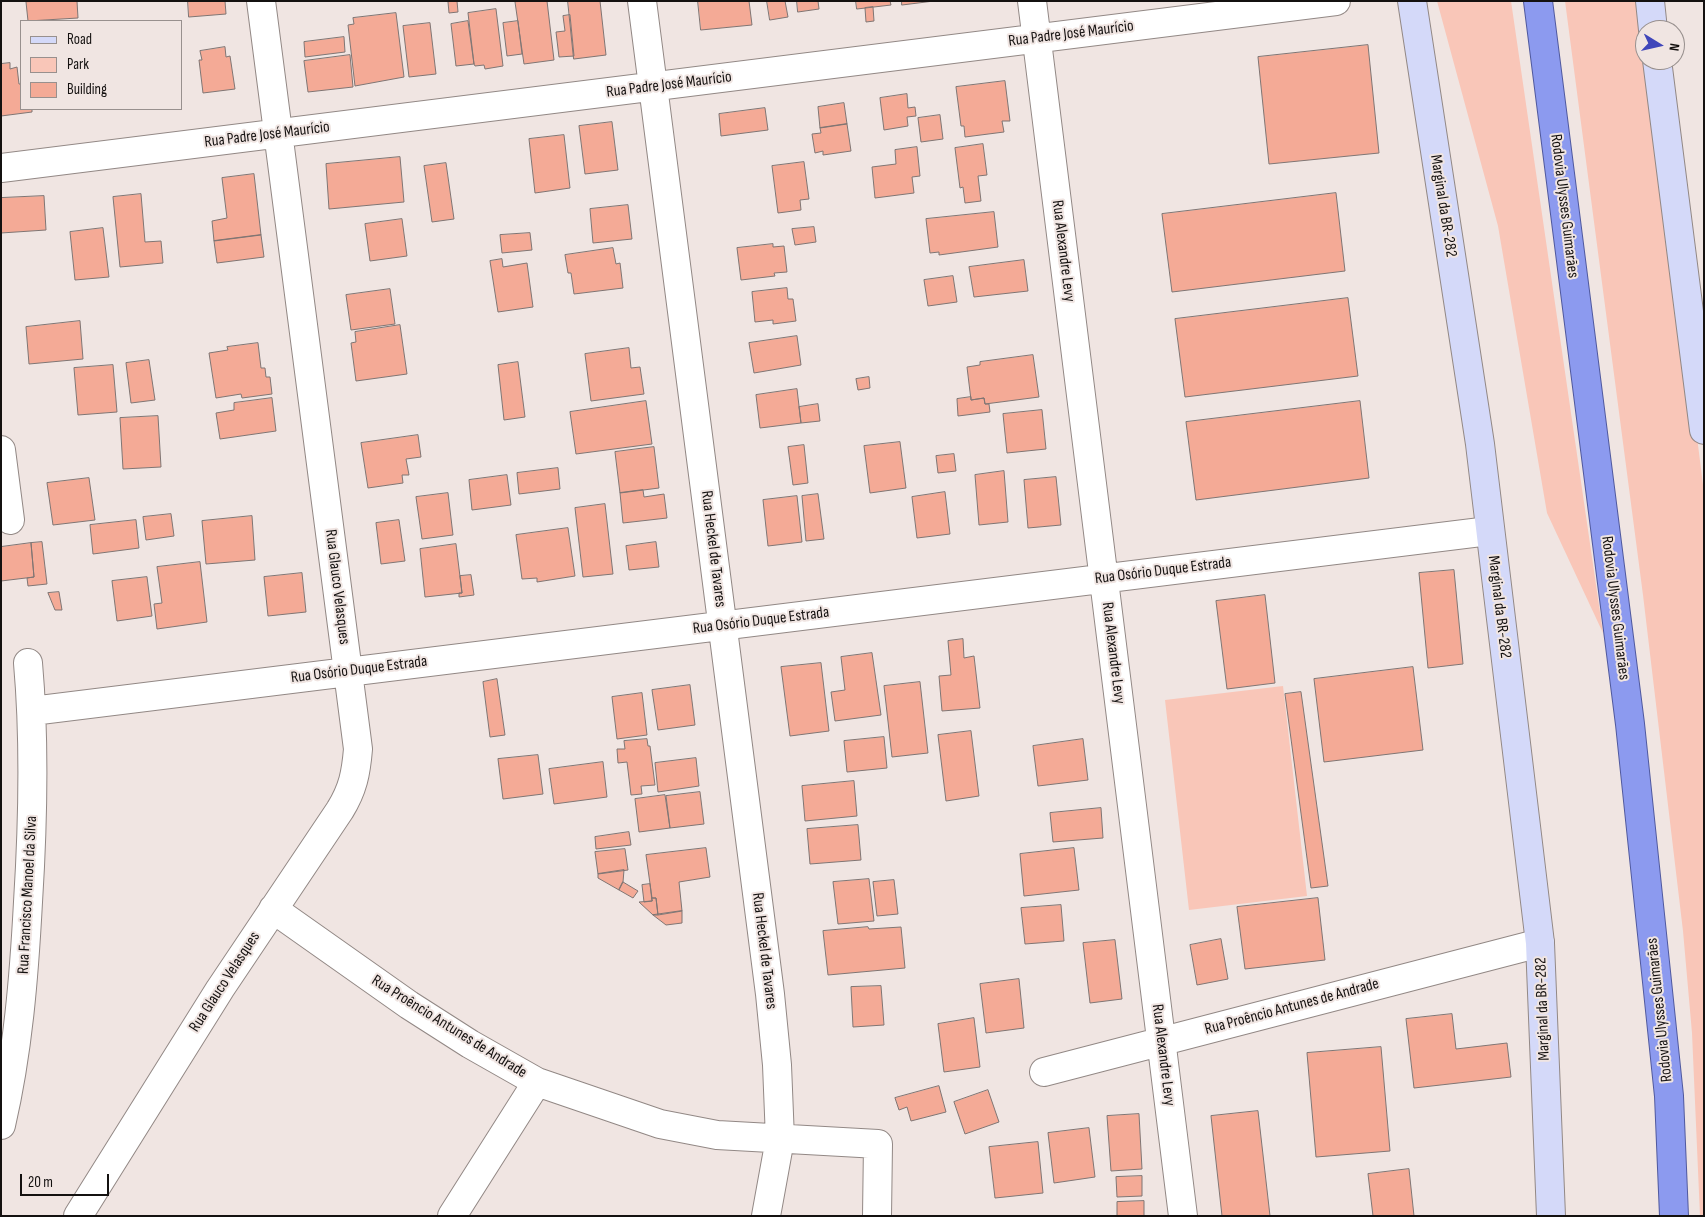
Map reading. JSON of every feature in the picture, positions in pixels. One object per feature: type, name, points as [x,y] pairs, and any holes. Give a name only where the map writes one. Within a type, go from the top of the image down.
[{"type":"highway","name":"Rodovia Ulysses Guimarães","points":[[1538,1],[1631,734],[1669,1096],[1674,1216]]},
{"type":"main road","name":"Marginal da BR-282","points":[[1412,1],[1480,444],[1540,943],[1551,1216]]},
{"type":"main road","points":[[1650,1],[1652,20]]},
{"type":"main road","points":[[1658,70],[1704,430]]},
{"type":"street","name":"Rua Glauco Velasques","points":[[78,1216],[273,909],[351,792],[356,775],[358,749],[261,1]]},
{"type":"street","name":"Rua Heckel de Tavares","points":[[642,1],[770,994],[777,1065],[780,1140],[766,1216]]},
{"type":"street","name":"Rua Alexandre Levy","points":[[1032,1],[1183,1216]]},
{"type":"street","name":"Rua Padre José Maurício","points":[[1,168],[1336,1]]},
{"type":"street","points":[[1,450],[10,520]]},
{"type":"street","name":"Rua Osório Duque Estrada","points":[[32,711],[1489,531]]},
{"type":"street","name":"Rua Francisco Manoel da Silva","points":[[1,1125],[24,978],[32,846],[32,711],[28,663]]},
{"type":"street","name":"Rua Proêncio Antunes de Andrade","points":[[273,909],[417,1010],[470,1044],[537,1082],[660,1124],[717,1135],[878,1144],[877,1216]]},
{"type":"street","name":"Rua Proêncio Antunes de Andrade","points":[[1044,1072],[1540,943]]},
{"type":"street","points":[[452,1216],[537,1082]]},
{"type":"green space","points":[[1437,1],[1511,1],[1603,633],[1547,513],[1498,226]]},
{"type":"green space","points":[[1565,1],[1643,1],[1644,20],[1635,20],[1635,70],[1651,70],[1704,493],[1704,1216],[1700,1216],[1692,1033],[1683,931],[1643,595]]},
{"type":"green space","points":[[1283,686],[1307,896],[1189,910],[1165,700]]},
{"type":"building","points":[[77,1],[78,18],[28,20],[26,2]]},
{"type":"building","points":[[188,1],[225,1],[226,14],[189,17]]},
{"type":"building","points":[[457,1],[458,12],[449,13],[448,2]]},
{"type":"building","points":[[547,1],[554,60],[524,64],[515,2]]},
{"type":"building","points":[[568,1],[600,1],[606,55],[574,59]]},
{"type":"building","points":[[698,1],[749,1],[752,25],[701,30]]},
{"type":"building","points":[[767,1],[785,1],[788,17],[770,20]]},
{"type":"building","points":[[797,1],[818,1],[819,9],[798,12]]},
{"type":"building","points":[[856,1],[890,1],[891,5],[857,9]]},
{"type":"building","points":[[902,1],[934,1],[902,5]]},
{"type":"building","points":[[873,7],[874,21],[866,22],[865,8]]},
{"type":"building","points":[[496,9],[503,66],[485,69],[484,65],[475,66],[474,64],[468,13]]},
{"type":"building","points":[[396,13],[404,77],[355,86],[348,25],[354,24],[353,18]]},
{"type":"building","points":[[570,15],[574,56],[559,57],[556,32],[565,31],[563,16]]},
{"type":"building","points":[[468,21],[474,64],[456,66],[451,24]]},
{"type":"building","points":[[518,21],[522,54],[507,56],[503,23]]},
{"type":"building","points":[[430,23],[436,74],[409,77],[403,26]]},
{"type":"building","points":[[344,37],[345,52],[305,57],[304,42]]},
{"type":"building","points":[[1368,45],[1379,153],[1269,164],[1258,57]]},
{"type":"building","points":[[225,47],[226,57],[230,56],[235,89],[203,93],[199,60],[202,60],[200,51]]},
{"type":"building","points":[[350,55],[353,87],[308,92],[304,61]]},
{"type":"building","points":[[10,63],[10,69],[17,67],[20,84],[20,110],[32,110],[32,112],[1,116],[1,64]]},
{"type":"building","points":[[1005,81],[1010,121],[1002,121],[1004,132],[965,137],[964,126],[961,126],[956,87]]},
{"type":"building","points":[[907,94],[908,108],[915,107],[916,116],[907,117],[908,126],[884,130],[880,98]]},
{"type":"building","points":[[844,103],[847,124],[820,128],[818,107]]},
{"type":"building","points":[[765,108],[768,130],[721,136],[719,114]]},
{"type":"building","points":[[940,115],[943,139],[921,142],[918,118]]},
{"type":"building","points":[[612,122],[618,170],[585,174],[579,126]]},
{"type":"building","points":[[847,124],[851,151],[823,155],[823,151],[815,153],[812,134],[821,133],[820,128]]},
{"type":"building","points":[[564,135],[570,188],[535,193],[529,139]]},
{"type":"building","points":[[983,144],[987,175],[978,176],[981,201],[965,203],[963,187],[960,188],[955,148]]},
{"type":"building","points":[[917,147],[920,176],[912,177],[914,193],[875,198],[872,167],[896,164],[895,150]]},
{"type":"building","points":[[400,157],[404,202],[329,209],[326,164]]},
{"type":"building","points":[[804,162],[809,199],[800,200],[801,210],[778,213],[772,166]]},
{"type":"building","points":[[446,163],[454,219],[432,222],[424,166]]},
{"type":"building","points":[[254,174],[261,235],[214,241],[212,221],[227,218],[222,178]]},
{"type":"building","points":[[1336,193],[1345,271],[1172,292],[1162,214]]},
{"type":"building","points":[[141,194],[145,242],[161,241],[163,263],[120,267],[113,197]]},
{"type":"building","points":[[44,196],[46,230],[1,233],[1,198]]},
{"type":"building","points":[[628,205],[632,239],[593,243],[590,209]]},
{"type":"building","points":[[994,212],[998,247],[939,255],[939,252],[930,253],[926,219]]},
{"type":"building","points":[[402,219],[407,256],[370,261],[365,224]]},
{"type":"building","points":[[814,227],[816,242],[795,245],[792,229]]},
{"type":"building","points":[[103,228],[109,277],[75,280],[70,232]]},
{"type":"building","points":[[530,233],[532,250],[502,253],[500,235]]},
{"type":"building","points":[[261,235],[264,257],[217,263],[214,241]]},
{"type":"building","points":[[773,244],[773,247],[784,246],[787,272],[774,273],[775,276],[741,280],[737,248]]},
{"type":"building","points":[[613,248],[616,264],[620,263],[623,288],[574,294],[571,273],[568,273],[565,255]]},
{"type":"building","points":[[502,259],[503,267],[527,263],[533,307],[498,312],[490,261]]},
{"type":"building","points":[[1024,260],[1028,291],[974,297],[969,267]]},
{"type":"building","points":[[953,276],[957,302],[928,306],[924,280]]},
{"type":"building","points":[[787,288],[788,299],[793,299],[796,321],[773,324],[773,320],[755,322],[752,292]]},
{"type":"building","points":[[390,289],[395,324],[351,330],[346,295]]},
{"type":"building","points":[[1348,298],[1358,376],[1185,397],[1175,319]]},
{"type":"building","points":[[80,321],[83,359],[29,364],[26,327]]},
{"type":"building","points":[[400,325],[407,374],[356,381],[351,343],[356,342],[355,332]]},
{"type":"building","points":[[797,336],[801,365],[754,373],[749,343]]},
{"type":"building","points":[[258,343],[261,368],[265,368],[266,377],[270,377],[272,394],[242,398],[241,394],[216,398],[209,353],[228,350],[227,347]]},
{"type":"building","points":[[629,348],[631,368],[640,367],[644,394],[591,401],[585,354]]},
{"type":"building","points":[[1033,355],[1039,397],[985,404],[984,398],[971,400],[967,367],[980,365],[980,362]]},
{"type":"building","points":[[149,360],[155,400],[131,403],[126,363]]},
{"type":"building","points":[[518,362],[525,417],[504,420],[498,365]]},
{"type":"building","points":[[113,365],[117,412],[78,415],[74,368]]},
{"type":"building","points":[[869,377],[870,388],[858,390],[856,379]]},
{"type":"building","points":[[797,389],[801,423],[760,428],[756,395]]},
{"type":"building","points":[[971,397],[971,400],[984,398],[985,404],[989,404],[990,412],[958,416],[957,399]]},
{"type":"building","points":[[272,398],[276,431],[220,439],[216,413],[234,410],[234,403]]},
{"type":"building","points":[[646,401],[652,444],[576,454],[570,412]]},
{"type":"building","points":[[1360,401],[1369,478],[1196,500],[1186,422]]},
{"type":"building","points":[[818,404],[820,421],[801,423],[799,407]]},
{"type":"building","points":[[1042,410],[1046,449],[1007,453],[1003,414]]},
{"type":"building","points":[[158,416],[161,467],[123,469],[120,418]]},
{"type":"building","points":[[418,435],[421,457],[406,459],[409,475],[402,475],[403,483],[368,488],[361,443]]},
{"type":"building","points":[[900,442],[906,488],[870,493],[864,446]]},
{"type":"building","points":[[804,445],[808,483],[793,485],[788,447]]},
{"type":"building","points":[[654,447],[659,488],[620,493],[615,452]]},
{"type":"building","points":[[954,454],[956,471],[938,473],[936,456]]},
{"type":"building","points":[[558,468],[560,489],[519,494],[517,473]]},
{"type":"building","points":[[1004,471],[1008,522],[979,525],[975,475]]},
{"type":"building","points":[[507,475],[511,505],[472,510],[469,480]]},
{"type":"building","points":[[1056,477],[1061,525],[1028,528],[1024,480]]},
{"type":"building","points":[[89,478],[95,520],[53,525],[47,483]]},
{"type":"building","points":[[643,490],[644,497],[664,494],[667,518],[623,523],[620,493]]},
{"type":"building","points":[[945,492],[950,534],[917,538],[912,497]]},
{"type":"building","points":[[448,493],[453,535],[422,539],[416,497]]},
{"type":"building","points":[[818,494],[824,539],[806,541],[802,496]]},
{"type":"building","points":[[797,496],[802,542],[768,546],[763,500]]},
{"type":"building","points":[[605,504],[613,574],[583,577],[575,508]]},
{"type":"building","points":[[171,514],[174,536],[146,540],[143,517]]},
{"type":"building","points":[[252,516],[255,560],[206,564],[202,521]]},
{"type":"building","points":[[136,520],[139,548],[93,554],[90,525]]},
{"type":"building","points":[[399,520],[405,561],[381,564],[376,523]]},
{"type":"building","points":[[568,528],[575,576],[537,582],[537,578],[522,579],[516,535]]},
{"type":"building","points":[[42,542],[47,584],[28,586],[27,578],[34,577],[31,543]]},
{"type":"building","points":[[656,542],[659,567],[629,570],[626,546]]},
{"type":"building","points":[[31,543],[34,577],[1,581],[1,547]]},
{"type":"building","points":[[456,544],[462,593],[425,597],[420,549]]},
{"type":"building","points":[[200,562],[207,622],[157,629],[154,604],[162,603],[157,567]]},
{"type":"building","points":[[1454,570],[1463,664],[1428,668],[1419,573]]},
{"type":"building","points":[[302,573],[306,612],[268,616],[264,577]]},
{"type":"building","points":[[471,575],[474,595],[459,597],[459,593],[462,593],[460,576]]},
{"type":"building","points":[[147,577],[152,616],[117,621],[112,581]]},
{"type":"building","points":[[59,592],[62,610],[55,610],[48,593]]},
{"type":"building","points":[[1265,595],[1275,683],[1227,689],[1216,601]]},
{"type":"building","points":[[963,639],[964,658],[974,656],[980,708],[942,711],[939,676],[951,675],[948,641]]},
{"type":"building","points":[[872,653],[881,715],[835,721],[831,692],[845,690],[841,657]]},
{"type":"building","points":[[821,663],[829,731],[790,736],[781,667]]},
{"type":"building","points":[[1413,667],[1423,750],[1324,762],[1314,679]]},
{"type":"building","points":[[497,679],[505,735],[490,737],[483,682]]},
{"type":"building","points":[[920,682],[928,753],[892,757],[884,686]]},
{"type":"building","points":[[690,685],[695,725],[658,730],[652,690]]},
{"type":"building","points":[[1301,692],[1328,886],[1311,888],[1285,694]]},
{"type":"building","points":[[642,693],[647,735],[617,739],[612,697]]},
{"type":"building","points":[[971,731],[979,796],[946,801],[938,735]]},
{"type":"building","points":[[884,737],[887,768],[847,772],[844,741]]},
{"type":"building","points":[[647,739],[648,746],[650,746],[655,785],[641,786],[642,794],[631,795],[627,762],[618,763],[617,749],[625,749],[624,741]]},
{"type":"building","points":[[1083,739],[1088,780],[1038,786],[1033,746]]},
{"type":"building","points":[[538,755],[543,794],[503,799],[498,759]]},
{"type":"building","points":[[696,758],[699,786],[658,792],[655,763]]},
{"type":"building","points":[[603,762],[607,797],[554,804],[549,769]]},
{"type":"building","points":[[854,781],[857,816],[805,821],[802,786]]},
{"type":"building","points":[[700,792],[704,824],[670,828],[666,796]]},
{"type":"building","points":[[665,795],[670,828],[639,832],[635,799]]},
{"type":"building","points":[[1101,808],[1103,838],[1053,842],[1050,813]]},
{"type":"building","points":[[858,825],[861,860],[810,864],[807,829]]},
{"type":"building","points":[[629,832],[631,845],[596,849],[595,837]]},
{"type":"building","points":[[706,848],[710,877],[679,882],[682,911],[658,915],[656,898],[652,898],[646,855]]},
{"type":"building","points":[[1074,848],[1079,890],[1024,896],[1020,854]]},
{"type":"building","points":[[625,849],[628,870],[598,874],[595,852]]},
{"type":"building","points":[[624,870],[623,882],[619,890],[598,878],[598,874]]},
{"type":"building","points":[[869,879],[874,921],[838,924],[833,882]]},
{"type":"building","points":[[894,880],[898,914],[877,916],[873,882]]},
{"type":"building","points":[[623,882],[638,891],[633,898],[619,890]]},
{"type":"building","points":[[650,884],[652,901],[644,902],[642,885]]},
{"type":"building","points":[[652,898],[656,898],[658,915],[653,915],[639,902],[652,901]]},
{"type":"building","points":[[1318,898],[1325,960],[1245,969],[1237,907]]},
{"type":"building","points":[[1061,905],[1064,941],[1025,944],[1021,908]]},
{"type":"building","points":[[682,911],[682,923],[666,925],[653,915]]},
{"type":"building","points":[[868,927],[869,929],[901,927],[905,968],[828,975],[823,931]]},
{"type":"building","points":[[1221,939],[1228,979],[1197,985],[1190,945]]},
{"type":"building","points":[[1115,940],[1122,999],[1090,1003],[1083,943]]},
{"type":"building","points":[[1019,979],[1024,1028],[986,1033],[980,984]]},
{"type":"building","points":[[881,986],[884,1025],[853,1027],[851,987]]},
{"type":"building","points":[[1452,1014],[1456,1049],[1507,1043],[1511,1077],[1414,1088],[1406,1019]]},
{"type":"building","points":[[974,1018],[980,1067],[944,1072],[938,1024]]},
{"type":"building","points":[[1381,1047],[1390,1151],[1316,1157],[1307,1053]]},
{"type":"building","points":[[939,1086],[946,1112],[911,1121],[907,1107],[899,1110],[895,1098]]},
{"type":"building","points":[[988,1090],[999,1122],[965,1134],[954,1102]]},
{"type":"building","points":[[1258,1111],[1270,1216],[1222,1216],[1211,1116]]},
{"type":"building","points":[[1139,1114],[1142,1169],[1111,1171],[1107,1116]]},
{"type":"building","points":[[1089,1128],[1095,1177],[1054,1183],[1048,1133]]},
{"type":"building","points":[[1038,1142],[1043,1193],[995,1198],[989,1147]]},
{"type":"building","points":[[1409,1169],[1414,1216],[1373,1216],[1368,1174]]},
{"type":"building","points":[[1142,1176],[1142,1196],[1117,1197],[1116,1177]]},
{"type":"building","points":[[1144,1201],[1144,1216],[1117,1216],[1117,1202]]}]
